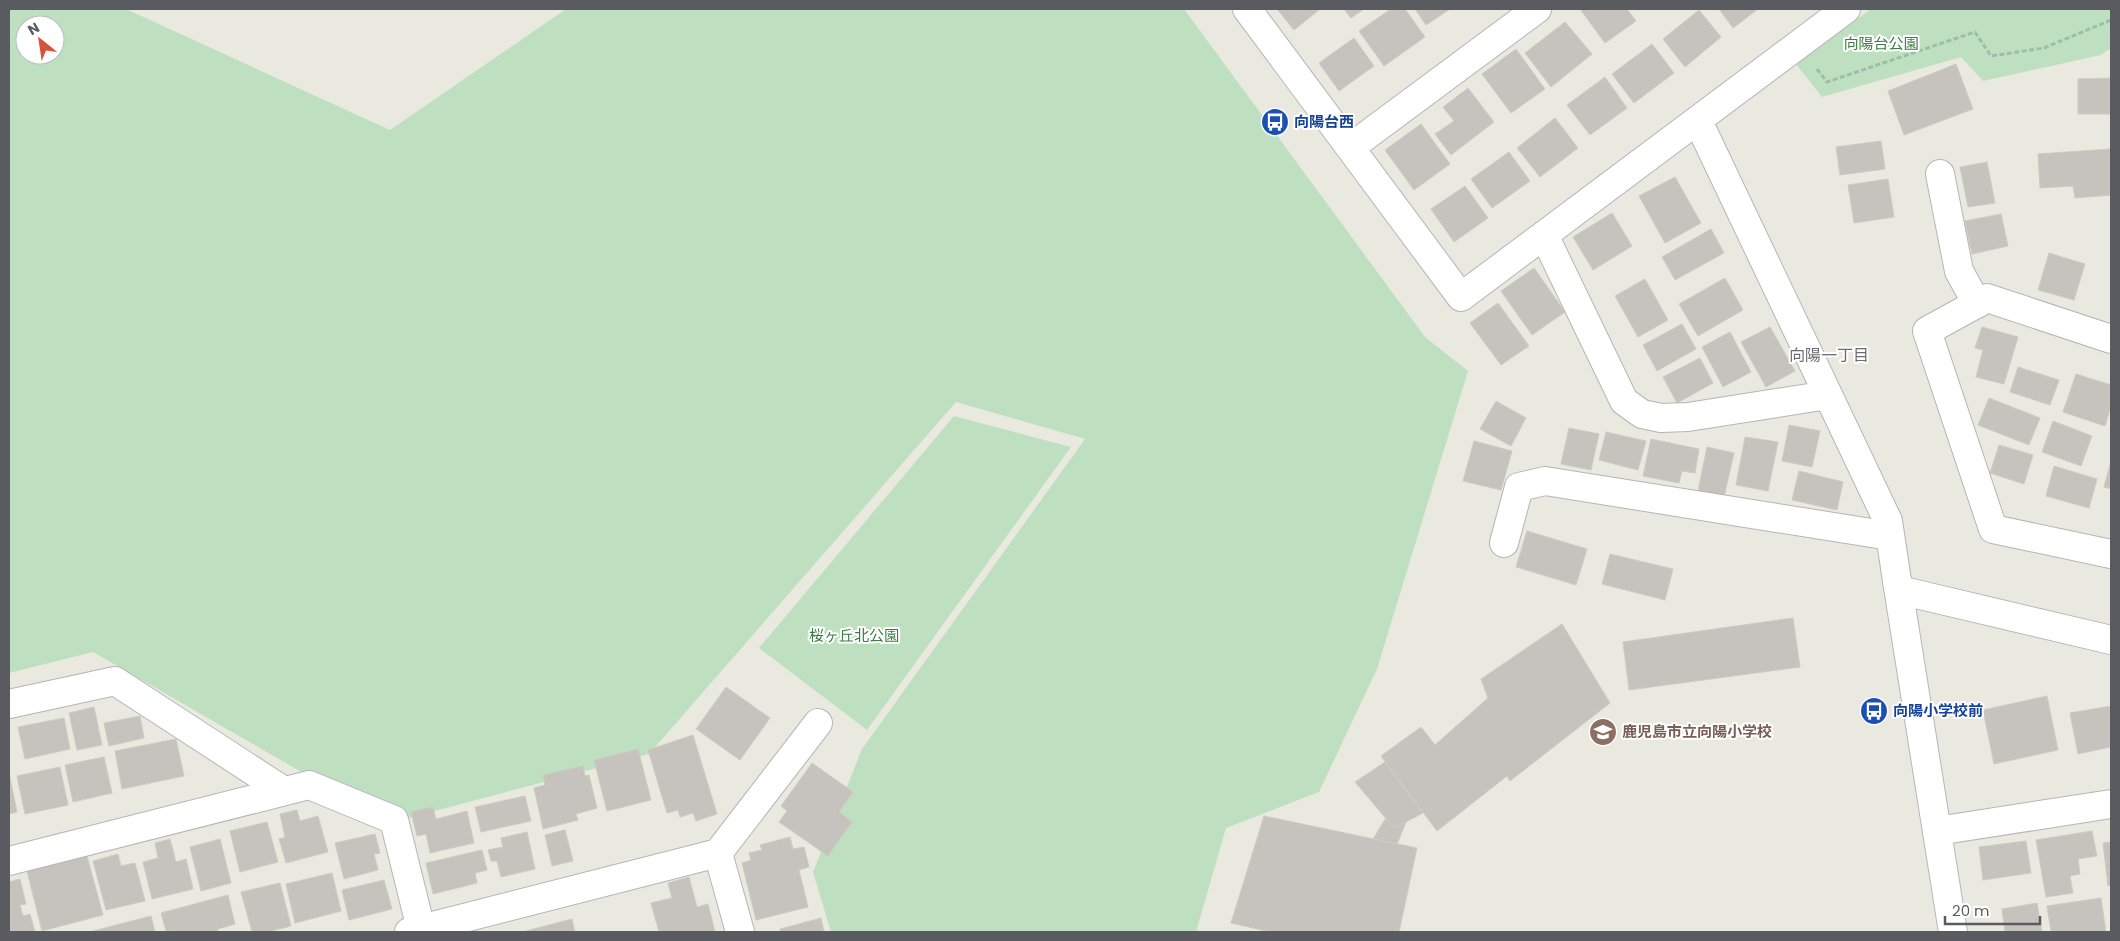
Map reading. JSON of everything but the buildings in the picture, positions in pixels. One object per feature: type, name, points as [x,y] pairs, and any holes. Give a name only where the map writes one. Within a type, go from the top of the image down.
[{"type":"street","points":[[1247,9],[1461,296],[1846,9]]},
{"type":"street","points":[[1351,148],[1537,9]]},
{"type":"street","points":[[1698,121],[1888,521],[1953,932]]},
{"type":"street","points":[[1940,174],[1959,272],[1977,304]]},
{"type":"street","points":[[1544,235],[1624,401],[1642,414],[1661,418],[1688,417],[1828,396]]},
{"type":"street","points":[[2111,339],[1987,298],[1927,331],[1993,529],[2111,554]]},
{"type":"street","points":[[1504,543],[1519,488],[1545,480],[1890,536]]},
{"type":"street","points":[[1898,586],[2111,640]]},
{"type":"street","points":[[9,704],[115,681],[284,792]]},
{"type":"street","points":[[9,861],[284,792],[309,784],[394,820],[415,931],[718,853],[818,723]]},
{"type":"street","points":[[1937,831],[2111,804]]},
{"type":"street","points":[[718,853],[740,932]]},
{"type":"path","points":[[1800,43],[1827,82],[1975,32],[1991,56],[2044,48],[2111,20]]},
{"type":"green space","points":[[9,9],[126,9],[390,130],[566,9],[1184,9],[1425,337],[1468,371],[1377,669],[1319,792],[1226,828],[1196,932],[831,932],[813,872],[862,749],[1085,439],[956,402],[649,754],[390,823],[93,652],[9,673]]},
{"type":"green space","name":"向陽台公園","points":[[1871,9],[2111,9],[2111,48],[2101,55],[1983,81],[1961,57],[1822,97],[1796,64]]},
{"type":"green space","name":"桜ヶ丘北公園","points":[[954,416],[1071,447],[867,730],[759,648]]},
{"type":"place","name":"向陽台西","points":[[1275,122]]},
{"type":"place","name":"向陽小学校前","points":[[1874,711]]},
{"type":"place","name":"鹿児島市立向陽小学校","points":[[1603,732]]},
{"type":"district","name":"向陽一丁目","points":[[1829,355]]}]
